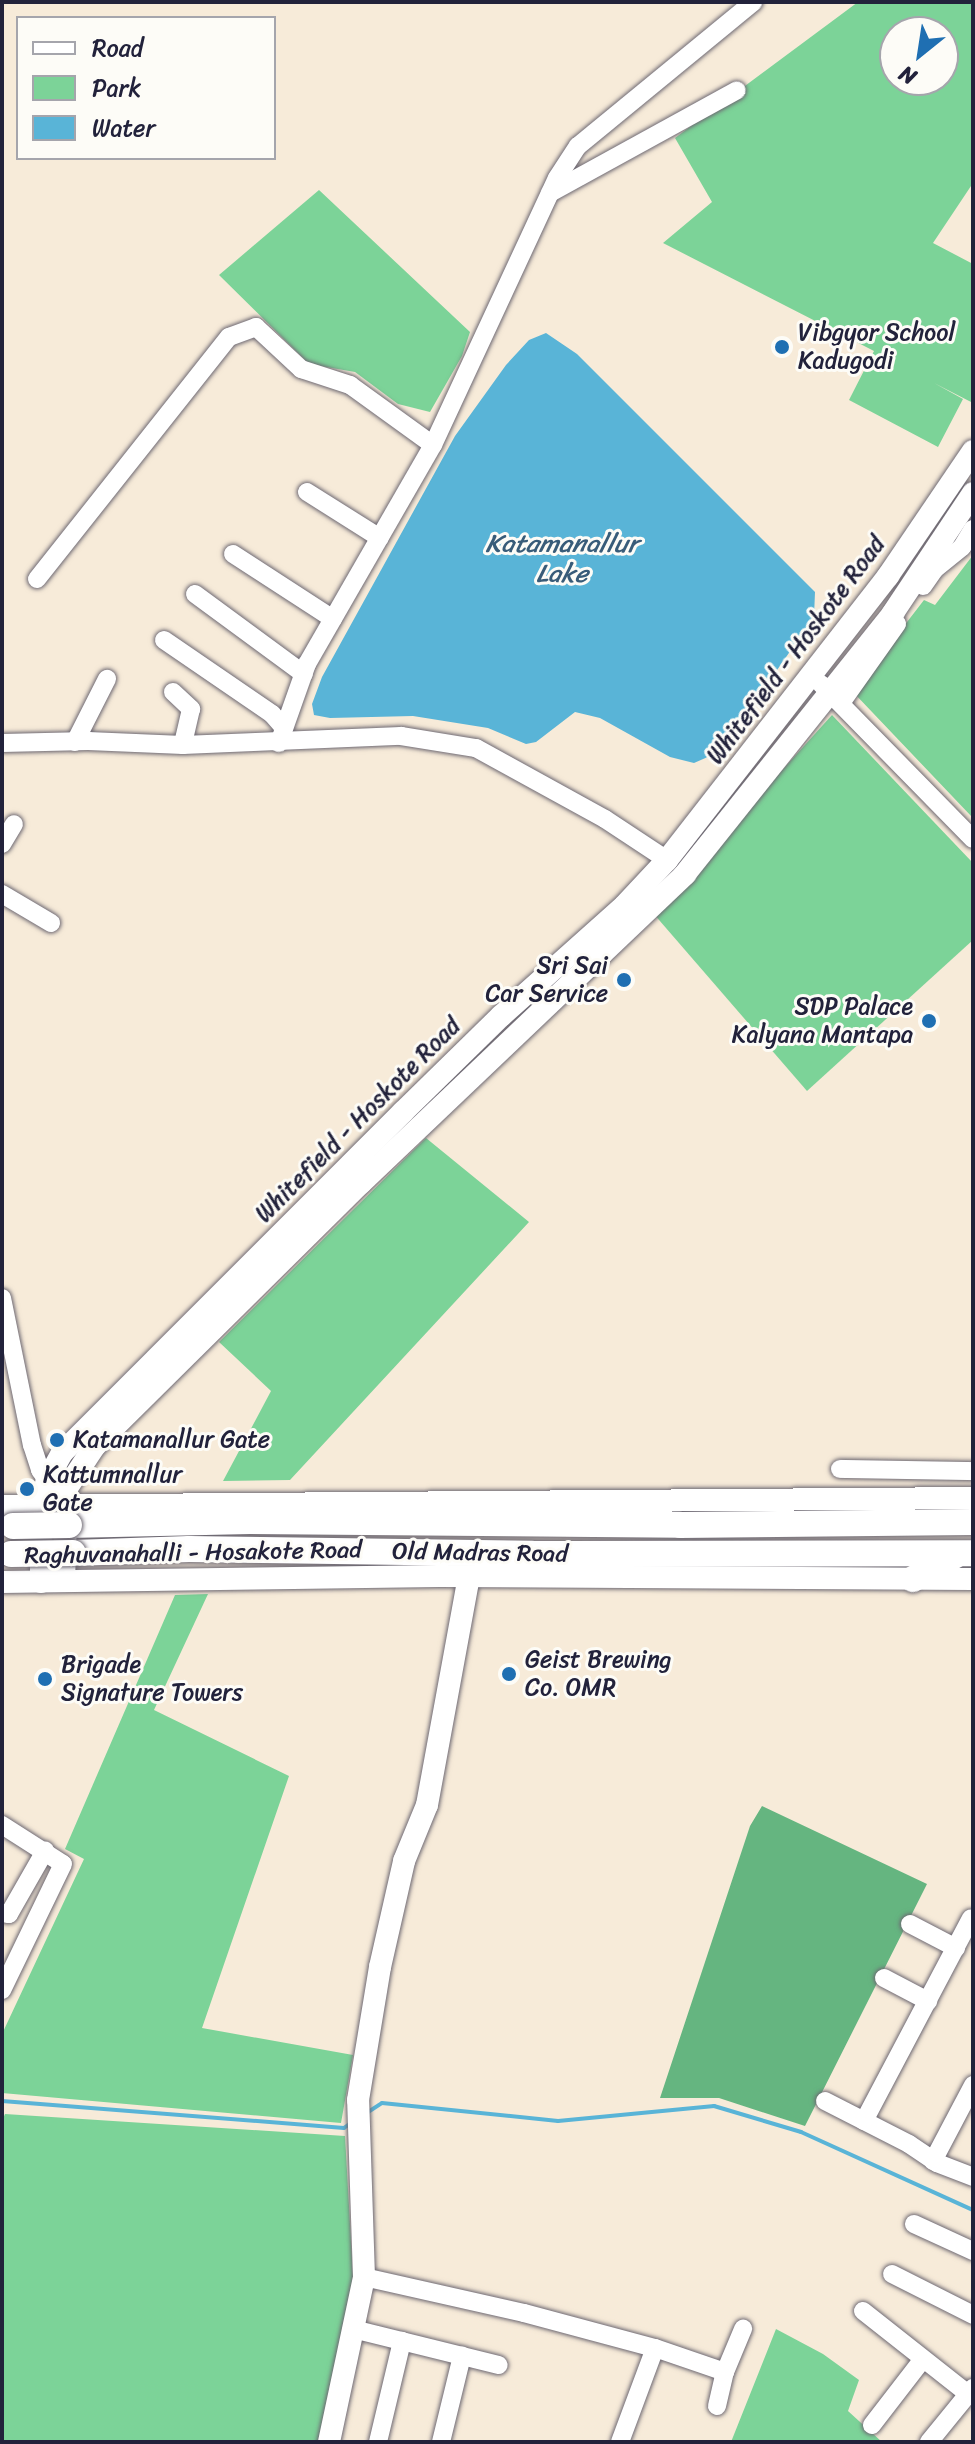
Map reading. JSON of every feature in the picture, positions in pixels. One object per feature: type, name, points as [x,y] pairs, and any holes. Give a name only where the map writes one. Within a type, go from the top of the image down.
[{"type":"highway","points":[[6,1519],[62,1500],[250,1521],[819,1525],[973,1522]]},
{"type":"highway","name":"Old Madras Road","points":[[7,1554],[189,1549],[532,1554],[966,1553]]},
{"type":"highway","points":[[913,1579],[966,1553]]},
{"type":"main road","name":"Whitefield - Hoskote Road","points":[[612,931],[888,576],[973,451]]},
{"type":"main road","name":"Whitefield - Hoskote Road","points":[[62,1500],[62,1453],[85,1427],[501,1016],[685,874],[836,698],[973,493]]},
{"type":"main road","points":[[6,1519],[62,1500],[973,1498]]},
{"type":"main road","points":[[52,1582],[62,1500]]},
{"type":"main road","points":[[41,1505],[52,1582]]},
{"type":"main road","points":[[329,2442],[364,2277],[356,2128],[358,2100],[380,1967],[404,1861],[427,1805],[469,1577]]},
{"type":"main road","name":"Raghuvanahalli - Hosakote Road","points":[[2,1582],[469,1577],[973,1579]]},
{"type":"street","points":[[282,736],[304,674],[433,445],[550,193],[578,146],[753,2]]},
{"type":"street","points":[[550,193],[737,90]]},
{"type":"street","points":[[37,579],[229,337],[256,327],[301,369],[350,385],[433,445]]},
{"type":"street","points":[[307,492],[380,538]]},
{"type":"street","points":[[836,698],[935,569],[962,547],[973,529]]},
{"type":"street","points":[[233,554],[333,619]]},
{"type":"street","points":[[195,594],[304,674]]},
{"type":"street","points":[[164,640],[272,714],[282,736]]},
{"type":"street","points":[[811,675],[973,839]]},
{"type":"street","points":[[75,742],[107,679]]},
{"type":"street","points":[[173,692],[191,709],[183,745]]},
{"type":"street","points":[[2,743],[183,745],[282,736],[401,736],[476,748],[605,819],[667,860]]},
{"type":"street","points":[[2,844],[14,824]]},
{"type":"street","points":[[2,894],[51,923]]},
{"type":"street","points":[[2,1298],[32,1445],[40,1470],[62,1500]]},
{"type":"street","points":[[840,1469],[973,1471]]},
{"type":"street","points":[[2,1825],[63,1864],[2,1990]]},
{"type":"street","points":[[2,1913],[9,1914],[45,1851]]},
{"type":"street","points":[[864,2121],[971,1918]]},
{"type":"street","points":[[910,1924],[956,1948]]},
{"type":"street","points":[[884,1978],[928,2001]]},
{"type":"street","points":[[933,2161],[973,2085]]},
{"type":"street","points":[[825,2101],[933,2161],[973,2177]]},
{"type":"street","points":[[914,2224],[973,2251]]},
{"type":"street","points":[[892,2274],[973,2315]]},
{"type":"street","points":[[364,2277],[524,2313],[655,2348],[725,2372]]},
{"type":"street","points":[[863,2311],[923,2359],[970,2391],[929,2442]]},
{"type":"street","points":[[353,2329],[499,2365]]},
{"type":"street","points":[[717,2406],[725,2372],[743,2329]]},
{"type":"street","points":[[378,2442],[402,2341]]},
{"type":"street","points":[[620,2442],[655,2348]]},
{"type":"street","points":[[441,2442],[462,2356]]},
{"type":"street","points":[[872,2425],[923,2359]]},
{"type":"green space","points":[[858,2],[973,2],[973,183],[933,243],[973,264],[973,403],[934,383],[963,399],[938,447],[849,400],[874,351],[663,243],[712,202],[675,138]]},
{"type":"green space","points":[[319,190],[470,332],[462,356],[430,412],[398,404],[355,372],[309,364],[219,275]]},
{"type":"green space","points":[[973,555],[972,817],[853,692],[924,600],[935,605]]},
{"type":"green space","points":[[832,715],[973,863],[973,940],[807,1091],[653,913]]},
{"type":"green space","points":[[426,1138],[529,1222],[290,1480],[223,1481],[271,1391],[219,1342]]},
{"type":"green space","points":[[208,1594],[154,1710],[289,1776],[202,2028],[353,2055],[341,2123],[2,2093],[2,2034],[84,1859],[65,1849],[175,1595]]},
{"type":"green space","points":[[762,1806],[927,1884],[805,2126],[719,2098],[660,2098],[750,1826]]},
{"type":"green space","points":[[5,2114],[345,2136],[353,2277],[318,2442],[2,2442],[2,2121]]},
{"type":"green space","points":[[776,2329],[823,2354],[859,2380],[848,2411],[882,2442],[731,2442]]},
{"type":"water","name":"Katamanallur Lake","points":[[546,333],[577,354],[815,592],[814,617],[768,683],[710,756],[694,763],[670,757],[600,718],[575,712],[536,742],[526,744],[488,728],[413,716],[330,718],[314,715],[312,704],[322,677],[455,436],[506,365],[529,340]]},
{"type":"waterway","points":[[2,2101],[344,2128],[351,2123]]},
{"type":"waterway","points":[[365,2114],[382,2103],[558,2121],[714,2106],[801,2132],[973,2210]]},
{"type":"place","name":"Vibgyor School Kadugodi","points":[[782,347]]},
{"type":"place","name":"Sri Sai Car Service","points":[[624,980]]},
{"type":"place","name":"SDP Palace Kalyana Mantapa","points":[[929,1021]]},
{"type":"place","name":"Katamanallur Gate","points":[[57,1440]]},
{"type":"place","name":"Kattumnallur Gate","points":[[27,1489]]},
{"type":"place","name":"Geist Brewing Co. OMR","points":[[509,1674]]},
{"type":"place","name":"Brigade Signature Towers","points":[[45,1679]]}]
